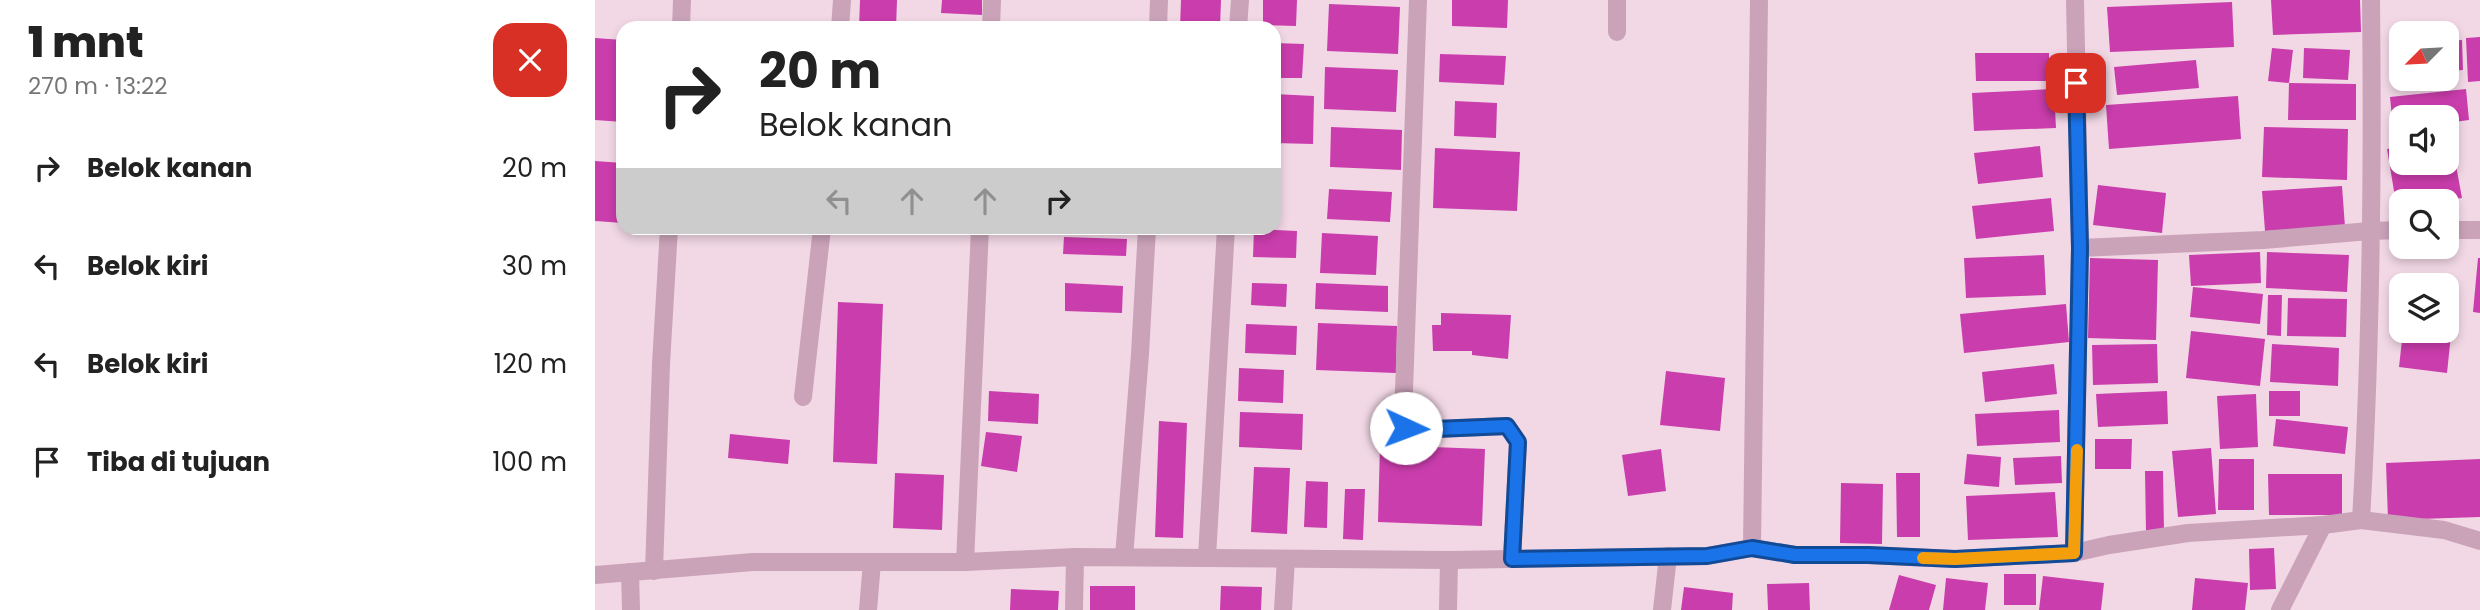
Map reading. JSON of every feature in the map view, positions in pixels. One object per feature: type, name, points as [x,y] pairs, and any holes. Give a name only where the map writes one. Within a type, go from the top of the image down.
[{"type":"street","points":[[681,21],[682,0]]},
{"type":"street","points":[[840,21],[842,0]]},
{"type":"street","points":[[991,21],[992,0]]},
{"type":"street","points":[[1158,21],[1159,0]]},
{"type":"street","points":[[1238,21],[1240,0]]},
{"type":"street","points":[[1418,0],[1403,418],[1406,428],[1412,430],[1507,426],[1514,433],[1518,442],[1512,559]]},
{"type":"street","points":[[1617,0],[1617,32]]},
{"type":"street","points":[[1752,548],[1759,0]]},
{"type":"street","points":[[2074,553],[2080,248],[2075,0]]},
{"type":"street","points":[[2361,520],[2369,393],[2371,0]]},
{"type":"street","points":[[2080,248],[2263,240],[2389,230]]},
{"type":"street","points":[[2459,230],[2480,230]]},
{"type":"street","points":[[654,571],[669,235]]},
{"type":"street","points":[[803,397],[821,235]]},
{"type":"street","points":[[965,562],[980,235]]},
{"type":"street","points":[[1124,557],[1147,235]]},
{"type":"street","points":[[1207,557],[1226,235]]},
{"type":"street","points":[[595,575],[753,562],[965,562],[1075,557],[1512,559],[1707,556],[1752,548],[1795,555],[1955,559],[2074,553],[2188,533],[2323,525],[2361,520],[2445,530],[2480,541]]},
{"type":"street","points":[[2280,610],[2323,525]]},
{"type":"street","points":[[1662,610],[1668,556]]},
{"type":"street","points":[[1074,610],[1075,557]]},
{"type":"street","points":[[1283,610],[1286,559]]},
{"type":"street","points":[[1448,610],[1449,559]]},
{"type":"street","points":[[868,610],[871,562]]},
{"type":"street","points":[[630,572],[631,610]]},
{"type":"building","points":[[860,0],[897,0],[896,21],[859,21]]},
{"type":"building","points":[[942,0],[982,0],[982,15],[941,13]]},
{"type":"building","points":[[1181,0],[1221,0],[1220,21],[1180,21]]},
{"type":"building","points":[[1263,0],[1297,0],[1296,26],[1281,26],[1281,21],[1263,21]]},
{"type":"building","points":[[1452,0],[1508,0],[1507,28],[1452,26]]},
{"type":"building","points":[[2271,0],[2360,0],[2361,32],[2273,35]]},
{"type":"building","points":[[2232,2],[2234,47],[2110,52],[2107,7]]},
{"type":"building","points":[[1329,4],[1400,7],[1398,54],[1327,51]]},
{"type":"building","points":[[2480,37],[2480,81],[2468,82],[2466,38]]},
{"type":"building","points":[[595,38],[616,40],[616,122],[595,120]]},
{"type":"building","points":[[2459,40],[2462,40],[2463,70],[2459,70]]},
{"type":"building","points":[[1281,43],[1304,44],[1302,78],[1281,78]]},
{"type":"building","points":[[2272,48],[2293,50],[2289,83],[2268,81]]},
{"type":"building","points":[[2304,48],[2350,50],[2348,80],[2303,78]]},
{"type":"building","points":[[1975,53],[2049,53],[2049,81],[1976,81]]},
{"type":"building","points":[[1440,54],[1506,56],[1504,85],[1439,82]]},
{"type":"building","points":[[2196,60],[2199,88],[2117,95],[2114,67]]},
{"type":"building","points":[[1325,67],[1398,70],[1396,112],[1324,109]]},
{"type":"building","points":[[2289,83],[2356,84],[2356,120],[2288,120]]},
{"type":"building","points":[[2054,89],[2056,128],[1974,131],[1972,93]]},
{"type":"building","points":[[2466,89],[2469,120],[2459,121],[2459,105],[2391,105],[2390,97]]},
{"type":"building","points":[[1281,94],[1314,96],[1313,144],[1281,143]]},
{"type":"building","points":[[2238,96],[2241,139],[2109,149],[2106,105]]},
{"type":"building","points":[[1455,101],[1497,103],[1496,138],[1454,136]]},
{"type":"building","points":[[1331,127],[1402,130],[1401,170],[1330,167]]},
{"type":"building","points":[[2264,127],[2348,129],[2347,180],[2262,177]]},
{"type":"building","points":[[2040,146],[2043,177],[1978,184],[1974,153]]},
{"type":"building","points":[[1435,148],[1520,152],[1517,211],[1433,208]]},
{"type":"building","points":[[595,161],[616,162],[616,222],[595,221]]},
{"type":"building","points":[[2391,175],[2458,175],[2462,198],[2459,198],[2459,189],[2394,189]]},
{"type":"building","points":[[2098,185],[2166,193],[2162,233],[2093,225]]},
{"type":"building","points":[[2342,186],[2345,227],[2265,231],[2262,191]]},
{"type":"building","points":[[1329,189],[1392,192],[1390,222],[1327,219]]},
{"type":"building","points":[[2051,198],[2054,231],[1976,239],[1972,206]]},
{"type":"building","points":[[1281,230],[1297,231],[1296,258],[1253,257],[1254,235],[1281,235]]},
{"type":"building","points":[[1322,233],[1378,236],[1376,275],[1320,273]]},
{"type":"building","points":[[1064,237],[1127,239],[1126,256],[1063,254]]},
{"type":"building","points":[[2260,252],[2261,283],[2191,286],[2189,255]]},
{"type":"building","points":[[2267,252],[2349,255],[2347,292],[2266,288]]},
{"type":"building","points":[[2044,255],[2046,295],[1966,298],[1964,258]]},
{"type":"building","points":[[2090,258],[2158,260],[2156,340],[2088,338]]},
{"type":"building","points":[[2480,258],[2480,313],[2473,312]]},
{"type":"building","points":[[1065,283],[1123,286],[1122,313],[1065,311]]},
{"type":"building","points":[[1252,283],[1287,284],[1286,307],[1251,305]]},
{"type":"building","points":[[1316,283],[1388,286],[1388,312],[1315,309]]},
{"type":"building","points":[[2193,287],[2263,294],[2260,324],[2190,317]]},
{"type":"building","points":[[2268,295],[2282,295],[2281,336],[2267,335]]},
{"type":"building","points":[[2288,298],[2347,299],[2346,337],[2287,336]]},
{"type":"building","points":[[838,302],[883,304],[877,464],[833,462]]},
{"type":"building","points":[[2066,304],[2069,342],[1964,353],[1960,314]]},
{"type":"building","points":[[1441,313],[1511,315],[1508,359],[1472,355],[1472,351],[1433,351],[1432,325],[1441,325]]},
{"type":"building","points":[[1318,323],[1397,326],[1396,373],[1316,370]]},
{"type":"building","points":[[1246,324],[1297,326],[1296,355],[1245,353]]},
{"type":"building","points":[[2191,331],[2265,339],[2260,386],[2186,378]]},
{"type":"building","points":[[2402,343],[2450,343],[2447,373],[2399,367]]},
{"type":"building","points":[[2157,344],[2158,383],[2093,385],[2092,345]]},
{"type":"building","points":[[2272,344],[2339,348],[2338,386],[2270,382]]},
{"type":"building","points":[[2054,364],[2057,394],[1985,402],[1982,372]]},
{"type":"building","points":[[1239,368],[1284,370],[1283,403],[1238,401]]},
{"type":"building","points":[[1666,371],[1725,378],[1720,431],[1660,425]]},
{"type":"building","points":[[989,391],[1039,394],[1038,424],[988,421]]},
{"type":"building","points":[[2167,391],[2168,424],[2098,427],[2096,394]]},
{"type":"building","points":[[2269,391],[2300,391],[2300,416],[2269,416]]},
{"type":"building","points":[[2256,394],[2258,447],[2220,449],[2217,396]]},
{"type":"building","points":[[2059,410],[2060,442],[1977,446],[1975,414]]},
{"type":"building","points":[[1240,412],[1303,414],[1302,450],[1239,447]]},
{"type":"building","points":[[2276,419],[2348,427],[2345,454],[2273,446]]},
{"type":"building","points":[[1159,421],[1187,423],[1183,538],[1155,537]]},
{"type":"building","points":[[986,432],[1022,436],[1017,472],[981,466]]},
{"type":"building","points":[[730,434],[790,440],[788,464],[728,458]]},
{"type":"building","points":[[2095,439],[2132,439],[2131,469],[2095,469]]},
{"type":"building","points":[[1380,445],[1485,449],[1482,526],[1378,522]]},
{"type":"building","points":[[2211,448],[2216,514],[2178,517],[2172,451]]},
{"type":"building","points":[[1661,449],[1666,491],[1628,496],[1622,455]]},
{"type":"building","points":[[1967,454],[2001,457],[1999,487],[1964,484]]},
{"type":"building","points":[[2061,456],[2062,483],[2015,485],[2013,458]]},
{"type":"building","points":[[2219,459],[2254,459],[2254,510],[2218,510]]},
{"type":"building","points":[[2480,459],[2480,517],[2388,520],[2386,463]]},
{"type":"building","points":[[1254,467],[1290,468],[1287,534],[1251,532]]},
{"type":"building","points":[[2145,471],[2163,471],[2164,531],[2146,531]]},
{"type":"building","points":[[895,473],[944,475],[942,530],[893,528]]},
{"type":"building","points":[[1896,473],[1920,473],[1920,537],[1897,537]]},
{"type":"building","points":[[2268,474],[2342,474],[2342,515],[2269,515]]},
{"type":"building","points":[[1306,481],[1328,482],[1327,528],[1304,527]]},
{"type":"building","points":[[1841,483],[1883,484],[1882,544],[1840,543]]},
{"type":"building","points":[[1345,489],[1365,489],[1363,540],[1343,539]]},
{"type":"building","points":[[2055,492],[2058,537],[1968,540],[1966,496]]},
{"type":"building","points":[[2274,548],[2276,589],[2250,590],[2249,549]]},
{"type":"building","points":[[2004,574],[2036,574],[2036,605],[2004,605]]},
{"type":"building","points":[[1899,575],[1936,585],[1929,610],[1889,610]]},
{"type":"building","points":[[2043,576],[2104,583],[2101,610],[2039,610]]},
{"type":"building","points":[[1946,578],[1988,583],[1985,610],[1943,610]]},
{"type":"building","points":[[2195,578],[2248,583],[2245,610],[2192,610]]},
{"type":"building","points":[[1809,583],[1810,610],[1768,610],[1767,584]]},
{"type":"building","points":[[1090,586],[1135,586],[1135,610],[1090,610]]},
{"type":"building","points":[[1221,586],[1262,587],[1261,610],[1220,610]]},
{"type":"building","points":[[1684,587],[1733,593],[1732,610],[1681,610]]},
{"type":"building","points":[[1011,589],[1059,591],[1058,610],[1010,610]]},
{"type":"slow traffic","points":[[1923,558],[2074,553],[2077,450]]},
{"type":"route","points":[[1406,428],[1412,430],[1507,426],[1514,433],[1518,442],[1512,559],[1707,556],[1752,548],[1795,555],[1955,559],[2074,553],[2080,248],[2076,83]]}]
